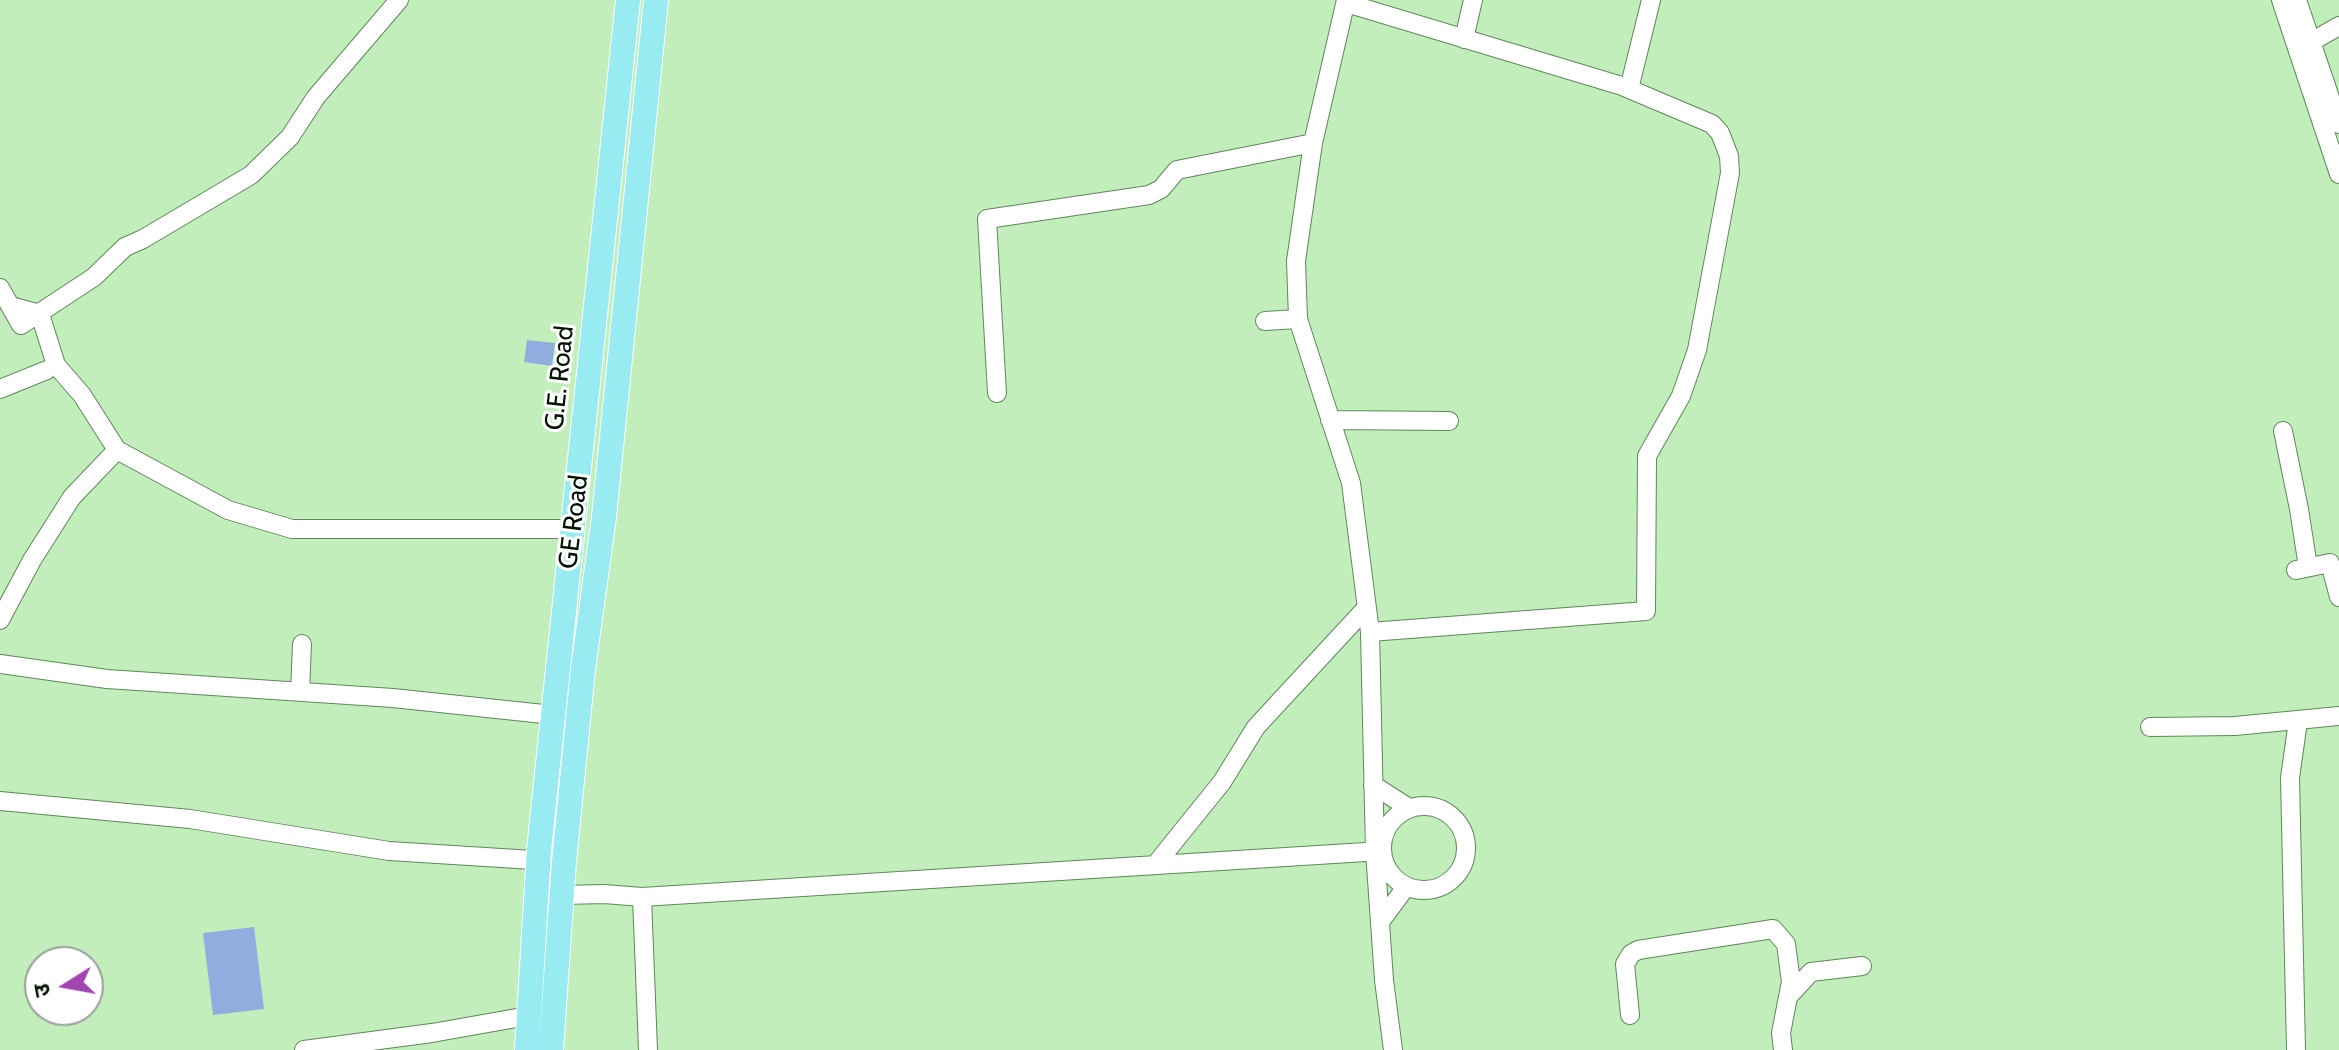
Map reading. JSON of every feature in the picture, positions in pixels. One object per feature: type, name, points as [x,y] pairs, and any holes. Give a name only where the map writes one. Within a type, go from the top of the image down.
[{"type":"main road","name":"G.E. Road","points":[[527,1050],[538,859],[628,0]]},
{"type":"main road","name":"GE Road","points":[[551,1050],[564,862],[583,669],[605,502],[656,0]]},
{"type":"street","points":[[0,288],[7,312],[21,325],[94,277],[125,247],[251,175],[290,137],[316,97],[399,0]]},
{"type":"street","points":[[1464,39],[1473,0]]},
{"type":"street","points":[[1629,89],[1651,0]]},
{"type":"street","points":[[2281,0],[2339,174]]},
{"type":"street","points":[[2297,0],[2339,124]]},
{"type":"street","points":[[1370,632],[1646,611],[1647,456],[1681,396],[1697,350],[1730,165],[1720,133],[1712,124],[1629,89],[1346,1],[1313,143],[1296,261],[1298,319],[1351,483],[1370,632],[1380,922],[1393,1050]]},
{"type":"street","points":[[2311,42],[2339,26]]},
{"type":"street","points":[[997,393],[987,219],[1149,195],[1161,189],[1177,170],[1313,143]]},
{"type":"street","points":[[7,312],[38,313]]},
{"type":"street","points":[[38,313],[56,365],[82,395],[117,450],[228,510],[292,529],[572,529]]},
{"type":"street","points":[[1265,321],[1298,319]]},
{"type":"street","points":[[0,389],[47,370]]},
{"type":"street","points":[[1330,420],[1449,421]]},
{"type":"street","points":[[2283,431],[2299,509],[2302,569],[2334,562],[2339,597]]},
{"type":"street","points":[[0,620],[32,560],[72,497],[117,450]]},
{"type":"street","points":[[1156,864],[1222,782],[1256,727],[1367,607]]},
{"type":"street","points":[[300,692],[302,644]]},
{"type":"street","points":[[0,664],[107,679],[393,698],[553,715]]},
{"type":"street","points":[[2150,727],[2235,726],[2339,716]]},
{"type":"street","points":[[2296,1050],[2290,778],[2298,721]]},
{"type":"street","points":[[1373,785],[1409,808]]},
{"type":"street","points":[[0,801],[190,819],[389,851],[564,862]]},
{"type":"street","points":[[1423,806],[1438,808],[1451,815],[1461,826],[1466,840],[1466,855],[1455,878],[1432,891],[1406,887],[1387,869],[1379,851],[1387,828],[1396,816],[1409,808],[1423,806]]},
{"type":"street","points":[[562,895],[642,897],[1379,851]]},
{"type":"street","points":[[1380,922],[1406,887]]},
{"type":"street","points":[[642,897],[648,1050]]},
{"type":"street","points":[[1630,1015],[1625,964],[1631,954],[1773,929],[1786,944],[1791,982],[1781,1033],[1783,1050]]},
{"type":"street","points":[[1788,997],[1811,972],[1862,966]]},
{"type":"street","points":[[304,1050],[432,1033],[554,1011]]},
{"type":"street","points":[[418,1050],[432,1033]]},
{"type":"building","points":[[527,340],[555,343],[552,366],[524,362]]},
{"type":"building","points":[[254,927],[264,1009],[213,1015],[203,933]]}]
